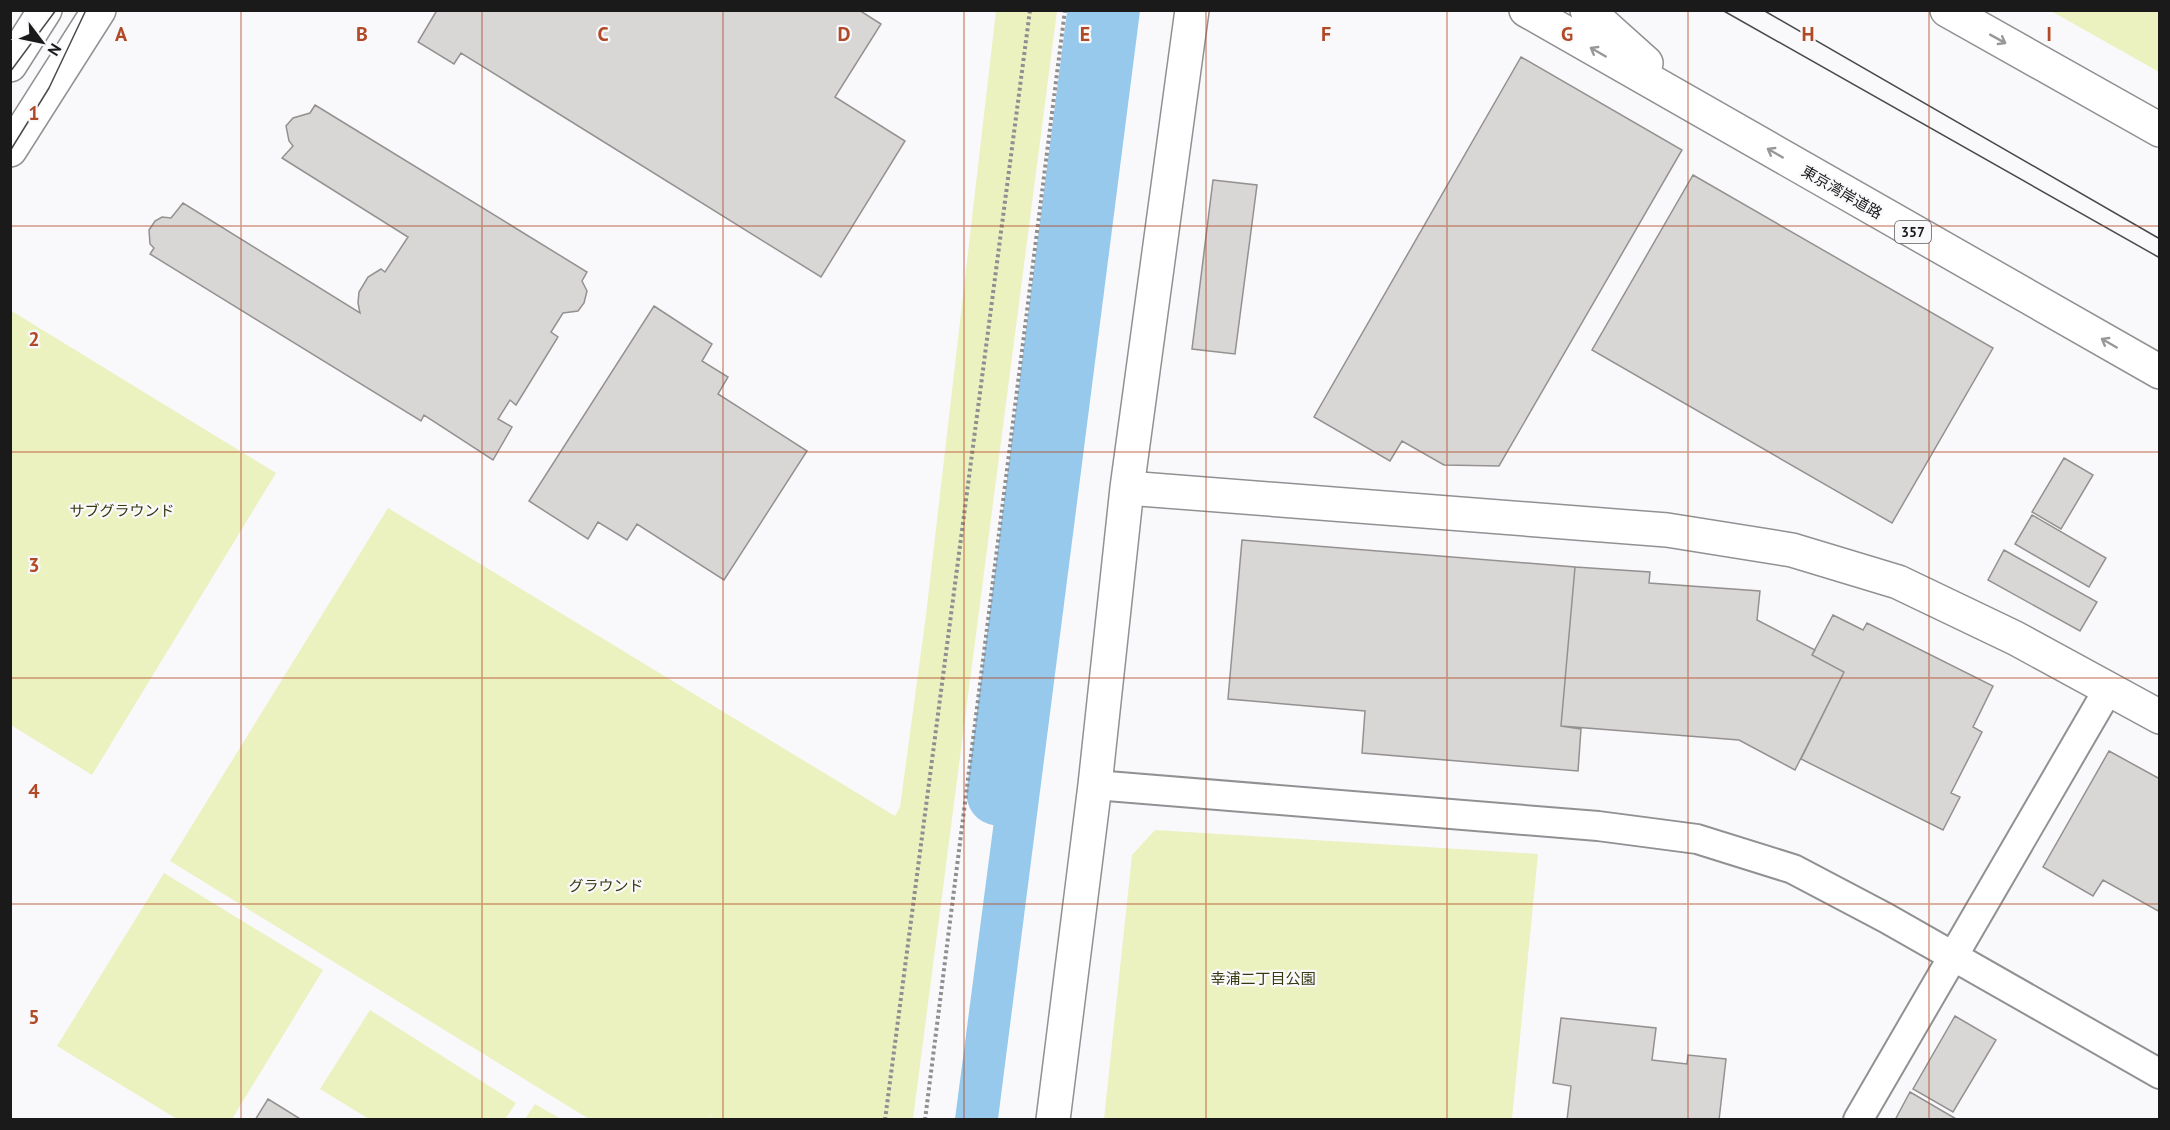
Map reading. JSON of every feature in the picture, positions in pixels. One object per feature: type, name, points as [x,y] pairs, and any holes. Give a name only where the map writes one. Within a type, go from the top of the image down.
[{"type":"main road","points":[[10,65],[45,10]]},
{"type":"main road","points":[[10,150],[99,10]]},
{"type":"main road","points":[[1053,1119],[1095,785],[1127,488],[1192,10]]},
{"type":"main road","name":"東京湾岸道路","points":[[1526,10],[2160,372]]},
{"type":"main road","name":"357","points":[[1587,10],[1645,62],[1744,136]]},
{"type":"main road","points":[[1947,10],[2160,130]]},
{"type":"main road","points":[[1127,488],[1668,530],[1792,550],[1898,582],[2015,638],[2160,717]]},
{"type":"street","points":[[1858,1119],[2109,688]]},
{"type":"street","points":[[1095,785],[1598,825],[1697,839],[1793,869],[1886,918],[2160,1074]]},
{"type":"path","points":[[885,1119],[1030,10]]},
{"type":"path","points":[[925,1119],[1065,10]]},
{"type":"green space","name":"グラウンド","points":[[996,11],[1057,11],[913,1119],[709,1119],[714,1110],[708,1119],[589,1119],[170,861],[388,508],[895,816],[900,807],[926,615]]},
{"type":"green space","points":[[2051,11],[2159,11],[2159,72]]},
{"type":"green space","name":"サブグラウンド","points":[[10,310],[276,473],[92,775],[11,725]]},
{"type":"green space","name":"幸浦二丁目公園","points":[[1155,830],[1538,854],[1512,1119],[1104,1119],[1132,855]]},
{"type":"green space","points":[[164,873],[323,970],[232,1119],[177,1119],[57,1046]]},
{"type":"green space","points":[[370,1010],[516,1103],[505,1119],[369,1119],[320,1089]]},
{"type":"green space","points":[[535,1104],[561,1119],[525,1119]]},
{"type":"water","points":[[1100,11],[1140,11],[998,1119],[955,1119]]},
{"type":"building","points":[[437,10],[859,10],[881,24],[835,97],[905,141],[821,277],[461,53],[454,64],[418,42]]},
{"type":"building","points":[[1521,57],[1682,150],[1499,466],[1444,465],[1402,441],[1390,461],[1314,417]]},
{"type":"building","points":[[315,105],[587,272],[582,281],[587,291],[584,303],[578,311],[563,313],[551,332],[558,337],[516,405],[510,400],[498,419],[512,427],[493,460],[424,415],[421,421],[150,254],[154,248],[150,244],[149,230],[155,221],[162,217],[171,218],[183,203],[360,313],[359,292],[368,277],[381,269],[385,272],[408,237],[282,158],[293,146],[289,141],[286,126],[293,118],[310,113]]},
{"type":"building","points":[[1693,175],[1993,348],[1892,523],[1592,350]]},
{"type":"building","points":[[1213,180],[1257,185],[1235,354],[1192,349]]},
{"type":"building","points":[[654,306],[712,344],[702,361],[728,377],[718,394],[807,451],[724,580],[637,524],[627,540],[598,522],[588,539],[529,501]]},
{"type":"building","points":[[2064,458],[2093,475],[2061,529],[2032,512]]},
{"type":"building","points":[[2032,515],[2106,558],[2089,587],[2015,544]]},
{"type":"building","points":[[1242,540],[1575,567],[1561,726],[1581,729],[1578,771],[1362,753],[1365,711],[1228,699]]},
{"type":"building","points":[[2004,550],[2097,602],[2080,631],[1988,580]]},
{"type":"building","points":[[1575,567],[1650,572],[1649,583],[1760,591],[1757,620],[1815,650],[1812,655],[1844,672],[1795,770],[1739,740],[1561,726]]},
{"type":"building","points":[[1833,615],[1863,630],[1867,623],[1993,686],[1973,727],[1982,732],[1951,793],[1960,797],[1943,830],[1801,759],[1844,672],[1812,655]]},
{"type":"building","points":[[2109,751],[2160,779],[2160,912],[2103,880],[2093,896],[2043,867]]},
{"type":"building","points":[[1955,1016],[1996,1040],[1953,1112],[1913,1089]]},
{"type":"building","points":[[1561,1018],[1656,1028],[1652,1060],[1687,1064],[1688,1055],[1726,1059],[1719,1120],[1567,1120],[1571,1086],[1553,1083]]},
{"type":"building","points":[[1910,1092],[1958,1120],[1895,1120]]},
{"type":"building","points":[[268,1099],[302,1120],[255,1120]]},
{"type":"waterway","points":[[998,794],[1099,10]]},
{"type":"tram line","points":[[10,72],[56,10]]},
{"type":"tram line","points":[[10,151],[49,88],[86,10]]},
{"type":"tram line","points":[[1722,10],[2160,258]]},
{"type":"tram line","points":[[1763,10],[2160,239]]}]
